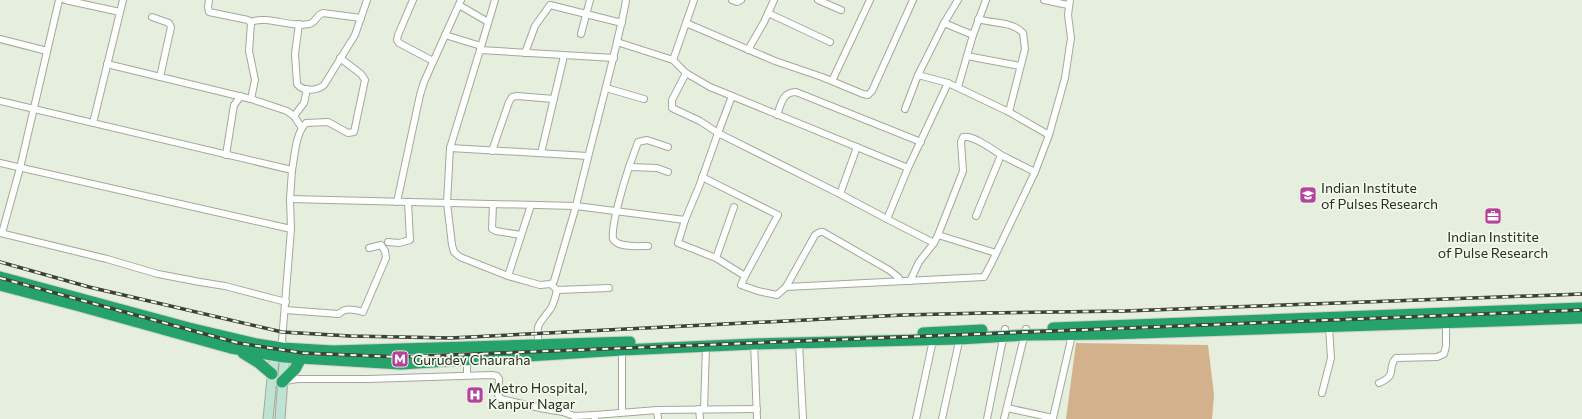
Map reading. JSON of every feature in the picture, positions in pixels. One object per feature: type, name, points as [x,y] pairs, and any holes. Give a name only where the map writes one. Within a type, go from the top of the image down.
[{"type":"highway","points":[[0,277],[32,289],[92,305],[280,350],[301,358],[401,364],[754,342],[800,343],[933,340],[960,335]]},
{"type":"highway","points":[[0,285],[32,289]]},
{"type":"highway","points":[[92,305],[230,348],[253,359],[272,374]]},
{"type":"highway","points":[[1025,332],[1072,335],[1171,328],[1582,308]]},
{"type":"highway","points":[[230,348],[333,351],[539,345],[754,342],[1025,332],[1171,328],[1328,327],[1582,318]]},
{"type":"highway","points":[[282,382],[295,369],[301,358]]},
{"type":"main road","points":[[268,419],[272,374],[280,350]]},
{"type":"main road","points":[[280,350],[282,382],[280,419]]},
{"type":"street","points":[[60,0],[20,168],[1,233],[107,259],[158,274],[225,286],[286,302]]},
{"type":"street","points":[[65,0],[120,12]]},
{"type":"street","points":[[93,123],[106,64],[123,0]]},
{"type":"street","points":[[209,0],[209,12],[248,20],[250,22],[260,19],[286,24],[312,24],[318,15],[322,13],[361,18]]},
{"type":"street","points":[[298,24],[295,54],[296,82],[298,86],[317,90],[324,85],[355,35],[367,0]]},
{"type":"street","points":[[413,0],[397,40],[399,43],[433,61]]},
{"type":"street","points":[[495,0],[450,148],[447,203],[452,245],[454,252],[460,256],[508,276],[540,285],[551,284],[554,281],[576,206],[614,58],[626,0]]},
{"type":"street","points":[[581,34],[590,0]]},
{"type":"street","points":[[673,60],[694,0]]},
{"type":"street","points":[[732,0],[737,2],[741,0]]},
{"type":"street","points":[[748,50],[774,0]]},
{"type":"street","points":[[818,0],[840,10]]},
{"type":"street","points":[[832,81],[870,0]]},
{"type":"street","points":[[686,23],[775,61],[832,81],[863,94],[870,93],[913,0]]},
{"type":"street","points":[[905,109],[918,75],[958,0]]},
{"type":"street","points":[[958,87],[978,19],[986,0]]},
{"type":"street","points":[[786,286],[984,277],[992,264],[1035,172],[1049,135],[1065,78],[1071,34],[1068,15],[1069,3],[1044,0]]},
{"type":"street","points":[[397,202],[420,95],[433,61],[460,2],[488,22]]},
{"type":"street","points":[[525,53],[535,26],[551,3],[622,23]]},
{"type":"street","points":[[768,13],[830,42]]},
{"type":"street","points":[[152,17],[169,23],[171,27],[160,77]]},
{"type":"street","points":[[978,19],[986,22],[1013,25],[1023,33],[1025,49],[1009,112]]},
{"type":"street","points":[[250,22],[249,51],[256,80],[251,99]]},
{"type":"street","points":[[944,24],[973,35]]},
{"type":"street","points":[[445,35],[480,48],[564,56],[614,58]]},
{"type":"street","points":[[0,39],[48,51]]},
{"type":"street","points":[[617,42],[673,60],[686,72],[710,87],[908,168]]},
{"type":"street","points":[[541,153],[564,56]]},
{"type":"street","points":[[967,56],[1020,66]]},
{"type":"street","points":[[280,350],[286,302],[292,170],[302,128],[306,123],[324,122],[332,124],[348,133],[354,132],[365,80],[361,74],[340,58]]},
{"type":"street","points":[[106,64],[251,99],[287,111],[294,116],[302,128]]},
{"type":"street","points":[[686,72],[672,100],[672,108],[700,121],[718,133],[934,243]]},
{"type":"street","points":[[918,75],[958,87],[1009,112],[1049,135]]},
{"type":"street","points":[[886,219],[948,83]]},
{"type":"street","points":[[606,88],[644,99]]},
{"type":"street","points":[[294,116],[304,103],[307,89]]},
{"type":"street","points":[[777,115],[785,96],[791,92],[796,92],[921,142]]},
{"type":"street","points":[[226,155],[234,106],[241,96]]},
{"type":"street","points":[[492,151],[512,97],[517,96],[554,99]]},
{"type":"street","points":[[732,96],[685,220],[678,243],[716,258],[745,276]]},
{"type":"street","points":[[0,101],[292,170]]},
{"type":"street","points":[[910,281],[919,262],[934,243],[938,235],[963,171],[961,142],[963,137],[972,138],[1035,172]]},
{"type":"street","points":[[648,246],[619,244],[615,242],[613,236],[617,212],[629,167],[638,142],[647,140],[668,147]]},
{"type":"street","points":[[840,194],[857,147]]},
{"type":"street","points":[[450,148],[588,156]]},
{"type":"street","points":[[976,216],[1001,155]]},
{"type":"street","points":[[0,163],[290,229]]},
{"type":"street","points":[[629,167],[657,168],[668,172]]},
{"type":"street","points":[[702,177],[778,215],[741,285],[758,291],[777,294],[786,286],[815,235],[820,232],[889,270],[898,276],[901,281]]},
{"type":"street","points":[[290,199],[576,206],[685,220]]},
{"type":"street","points":[[388,242],[398,243],[410,240],[408,202]]},
{"type":"street","points":[[493,204],[492,228],[521,235]]},
{"type":"street","points":[[508,276],[531,205]]},
{"type":"street","points":[[716,258],[734,207]]},
{"type":"street","points":[[938,235],[996,253]]},
{"type":"street","points":[[285,310],[339,314],[346,309],[363,312],[386,258],[385,251],[381,245],[369,248]]},
{"type":"street","points":[[551,284],[557,290],[608,288]]},
{"type":"street","points":[[539,345],[537,334],[539,322],[553,304],[557,290]]},
{"type":"street","points":[[1379,383],[1390,377],[1393,362],[1396,358],[1437,357],[1444,354],[1446,346],[1446,322]]},
{"type":"street","points":[[1322,393],[1331,358],[1328,327]]},
{"type":"street","points":[[1004,419],[1025,332]]},
{"type":"street","points":[[987,419],[1005,333]]},
{"type":"street","points":[[942,419],[960,335]]},
{"type":"street","points":[[1007,408],[1053,418],[1072,335]]},
{"type":"street","points":[[916,419],[933,340]]},
{"type":"street","points":[[754,342],[757,419]]},
{"type":"street","points":[[800,343],[803,419]]},
{"type":"street","points":[[700,419],[706,346]]},
{"type":"street","points":[[467,347],[467,375]]},
{"type":"street","points":[[622,350],[622,412]]},
{"type":"street","points":[[282,382],[298,379],[368,379],[492,375],[499,378],[498,395],[501,399],[563,412],[574,416],[595,417],[622,412],[657,410],[756,409]]},
{"type":"street","points":[[657,410],[658,419]]},
{"type":"shaded area","points":[[1076,343],[1208,345],[1214,395],[1212,419],[1066,419]]},
{"type":"railway","points":[[0,262],[89,287],[282,332],[350,336],[451,338],[903,315],[1125,311],[1582,294]]},
{"type":"railway","points":[[0,278],[238,343],[303,353],[400,357],[1582,310]]},
{"type":"place","name":"Indian Institute of Pulses Research","points":[[1308,195]]},
{"type":"place","name":"Indian Institite of Pulse Research","points":[[1493,216]]},
{"type":"place","name":"Gurudev Chauraha","points":[[400,359]]},
{"type":"place","name":"Metro Hospital, Kanpur Nagar","points":[[475,395]]}]
